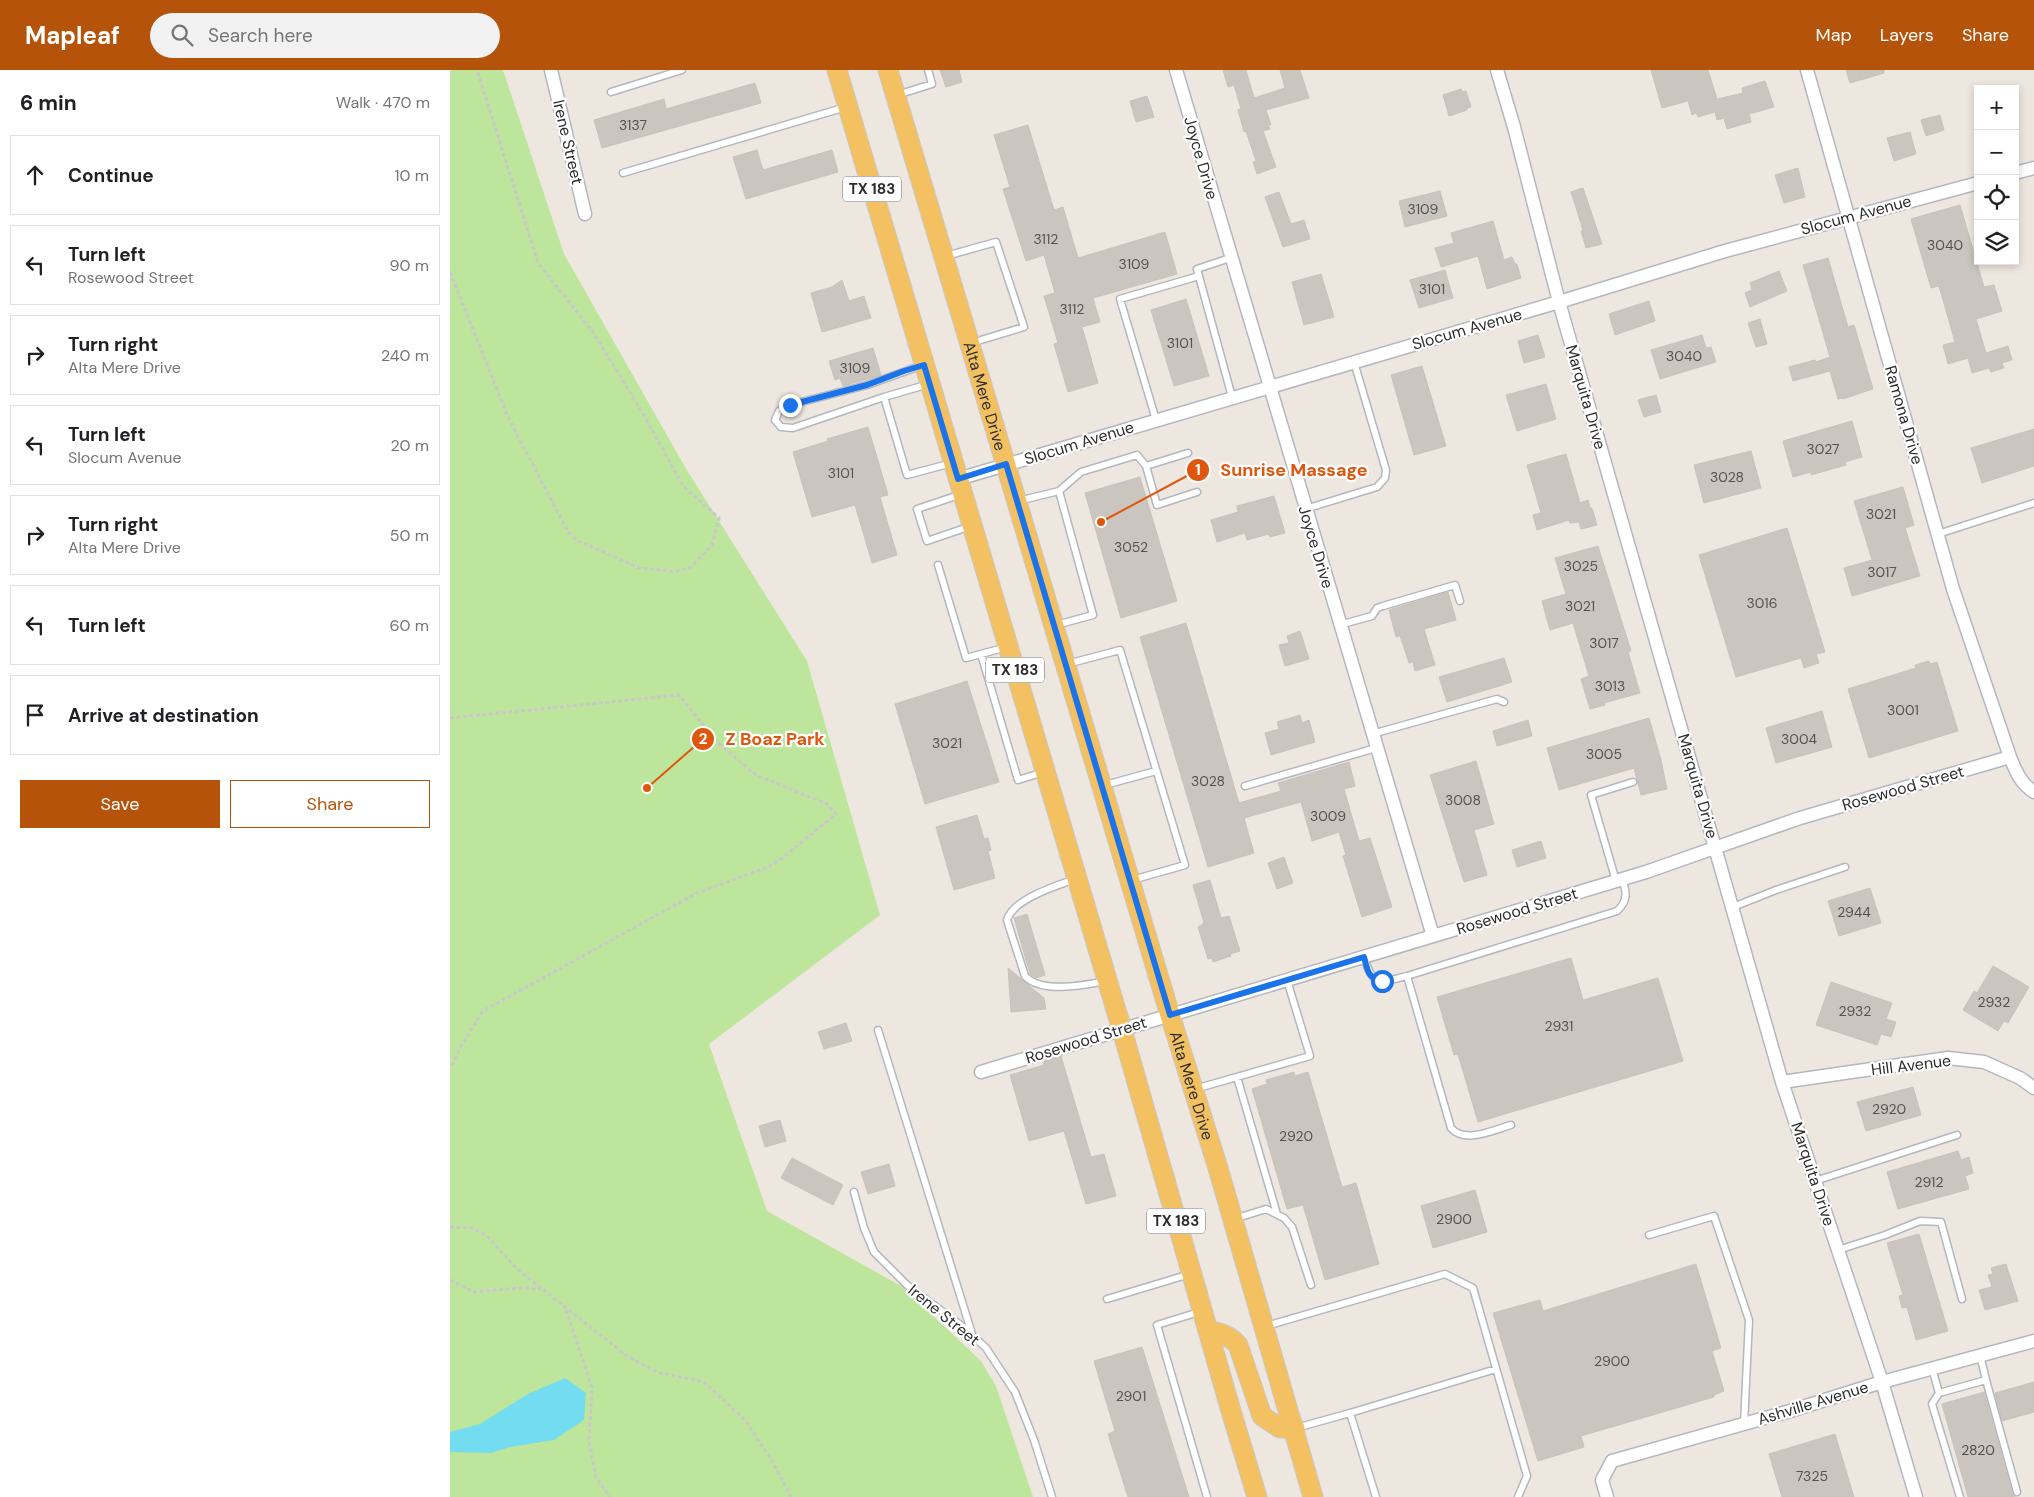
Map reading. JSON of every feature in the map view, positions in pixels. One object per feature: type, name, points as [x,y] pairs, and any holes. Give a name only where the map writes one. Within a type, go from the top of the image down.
[{"type":"main road","name":"TX 183","points":[[837,70],[1122,1030],[1202,1311],[1258,1497]]},
{"type":"main road","name":"Alta Mere Drive","points":[[888,70],[1295,1428],[1314,1497]]},
{"type":"main road","points":[[1208,1331],[1220,1332],[1231,1337],[1238,1346],[1262,1416],[1280,1428],[1295,1428]]},
{"type":"street","name":"Irene Street","points":[[551,70],[585,214]]},
{"type":"street","name":"Joyce Drive","points":[[1176,70],[1230,258],[1432,936]]},
{"type":"street","name":"Marquita Drive","points":[[1497,70],[1514,127],[1559,302],[1782,1082],[1882,1382],[1916,1497]]},
{"type":"street","name":"Ramona Drive","points":[[1807,70],[1953,589],[2010,757]]},
{"type":"street","points":[[2019,172],[2034,168]]},
{"type":"street","name":"Slocum Avenue","points":[[958,478],[1559,302],[1725,251],[1849,216],[1974,184]]},
{"type":"street","points":[[2010,757],[2018,776],[2026,787],[2034,792]]},
{"type":"street","name":"Rosewood Street","points":[[981,1072],[1619,880],[1800,818],[2010,757]]},
{"type":"street","name":"Hill Avenue","points":[[1782,1082],[1948,1058],[1984,1062],[2020,1078],[2034,1088]]},
{"type":"street","name":"Ashville Avenue","points":[[1607,1497],[1602,1480],[1612,1461],[1744,1424],[1882,1382],[2034,1341]]},
{"type":"lane","points":[[611,92],[682,70]]},
{"type":"lane","points":[[896,95],[932,84],[928,70]]},
{"type":"lane","points":[[623,173],[847,106]]},
{"type":"lane","points":[[944,256],[996,242],[1024,328],[970,343]]},
{"type":"lane","points":[[1230,258],[1197,269],[1232,397]]},
{"type":"lane","points":[[1156,420],[1120,299],[1199,276]]},
{"type":"lane","points":[[1305,510],[1377,487],[1385,478],[1386,470],[1354,362]]},
{"type":"lane","points":[[924,365],[867,385],[790,405],[778,411],[775,420],[781,427],[793,428],[884,397],[930,384]]},
{"type":"lane","points":[[884,397],[907,475],[958,478]]},
{"type":"lane","points":[[1146,466],[1188,453]]},
{"type":"lane","points":[[1017,502],[1059,491],[1081,472],[1137,455],[1146,466],[1156,504],[1197,492]]},
{"type":"lane","points":[[958,478],[917,509],[924,533],[927,541],[972,525]]},
{"type":"lane","points":[[1054,626],[1093,615],[1059,491]]},
{"type":"lane","points":[[1938,534],[2034,502]]},
{"type":"lane","points":[[938,565],[966,658],[1008,646]]},
{"type":"lane","points":[[1340,625],[1372,616],[1377,608],[1382,606],[1455,585],[1460,601]]},
{"type":"lane","points":[[1066,664],[1120,650],[1185,865],[1130,880]]},
{"type":"lane","points":[[981,654],[1018,780],[1045,772]]},
{"type":"lane","points":[[1372,734],[1497,699],[1504,702]]},
{"type":"lane","points":[[1245,786],[1376,748]]},
{"type":"lane","points":[[1102,786],[1156,771]]},
{"type":"lane","points":[[1364,957],[1369,975],[1374,979],[1382,981],[1407,976],[1617,911],[1623,905],[1626,898],[1626,890],[1619,880],[1591,795],[1633,782]]},
{"type":"lane","points":[[1733,908],[1776,890],[1845,867]]},
{"type":"lane","points":[[1077,878],[1034,895],[1009,913],[1007,920],[1025,976],[1030,981],[1057,987],[1085,985],[1107,980]]},
{"type":"lane","points":[[1407,976],[1452,1128],[1456,1133],[1463,1136],[1511,1125]]},
{"type":"lane","points":[[1193,1090],[1310,1056],[1287,980]]},
{"type":"lane","points":[[878,1030],[973,1336]]},
{"type":"lane","points":[[1237,1077],[1278,1214]]},
{"type":"lane","points":[[1815,1181],[1957,1135]]},
{"type":"lane","name":"Irene Street","points":[[854,1192],[864,1228],[874,1252],[907,1285],[986,1348],[1015,1392],[1034,1440],[1052,1497]]},
{"type":"lane","points":[[1232,1219],[1266,1209],[1284,1218],[1292,1227],[1311,1285]]},
{"type":"lane","points":[[1649,1235],[1714,1216],[1749,1320],[1744,1424]]},
{"type":"lane","points":[[1838,1250],[1885,1235],[1920,1221],[1941,1222],[1962,1298]]},
{"type":"lane","points":[[1107,1299],[1191,1273]]},
{"type":"lane","points":[[1264,1327],[1446,1274],[1472,1288],[1527,1476],[1518,1497]]},
{"type":"lane","points":[[1202,1311],[1157,1325],[1207,1497]]},
{"type":"lane","points":[[1980,1355],[2017,1492]]},
{"type":"lane","points":[[1932,1368],[1939,1393]]},
{"type":"lane","points":[[1295,1428],[1496,1369]]},
{"type":"lane","points":[[1960,1497],[1932,1404],[1939,1393],[1986,1380]]},
{"type":"lane","points":[[1350,1413],[1376,1497]]},
{"type":"path","points":[[450,272],[508,417],[568,532],[578,541],[640,568],[675,572],[691,567],[712,545],[719,518],[683,486],[645,417],[593,332],[538,263],[477,70]]},
{"type":"path","points":[[450,718],[679,695],[717,742],[756,775],[827,804],[836,814],[781,859],[768,867],[697,893],[483,1011],[461,1046],[450,1068]]},
{"type":"path","points":[[450,1227],[473,1228],[486,1234],[516,1268],[627,1356],[657,1372],[704,1382],[745,1420],[791,1497]]},
{"type":"path","points":[[450,1280],[474,1292],[520,1288],[541,1289]]},
{"type":"path","points":[[566,1308],[592,1387],[588,1440],[596,1478],[610,1497]]},
{"type":"green space","points":[[450,70],[503,70],[564,254],[685,467],[807,661],[880,915],[709,1044],[767,1211],[901,1286],[981,1361],[996,1386],[1033,1497],[450,1497]]},
{"type":"water","points":[[565,1378],[586,1393],[584,1420],[554,1440],[510,1447],[491,1453],[450,1452],[450,1432],[480,1424],[528,1394]]},
{"type":"building","points":[[940,70],[959,70],[962,82],[946,87]]},
{"type":"building","points":[[1223,70],[1246,70],[1254,98],[1285,88],[1280,70],[1300,70],[1309,98],[1266,110],[1271,125],[1268,125],[1270,129],[1263,131],[1276,167],[1257,174],[1253,162],[1256,161],[1246,131],[1244,132],[1238,110],[1241,109],[1234,85],[1228,87]]},
{"type":"building","points":[[1651,70],[1708,70],[1717,99],[1743,93],[1742,88],[1765,81],[1774,107],[1749,114],[1751,122],[1727,129],[1724,118],[1717,120],[1715,112],[1698,117],[1696,113],[1692,115],[1688,101],[1662,108]]},
{"type":"building","points":[[1846,70],[1884,70],[1884,73],[1850,83]]},
{"type":"building","points":[[755,83],[761,103],[602,148],[594,120],[664,99],[666,109]]},
{"type":"building","points":[[1461,89],[1462,92],[1466,91],[1471,107],[1449,116],[1443,95]]},
{"type":"building","points":[[1147,96],[1154,117],[1136,122],[1130,101]]},
{"type":"building","points":[[1940,115],[1944,130],[1926,136],[1921,120]]},
{"type":"building","points":[[1028,125],[1054,210],[1063,207],[1078,258],[1165,232],[1177,274],[1093,298],[1100,322],[1082,327],[1098,383],[1068,392],[1054,344],[1058,343],[1044,296],[1055,293],[1044,255],[1026,261],[1003,189],[1010,187],[994,135]]},
{"type":"building","points":[[1910,132],[1916,154],[1894,161],[1887,138]]},
{"type":"building","points":[[757,150],[763,170],[832,150],[838,172],[746,199],[733,157]]},
{"type":"building","points":[[1798,168],[1805,197],[1784,203],[1775,175]]},
{"type":"building","points":[[1583,188],[1602,244],[1586,248],[1581,231],[1583,230],[1571,192]]},
{"type":"building","points":[[1440,191],[1447,216],[1405,227],[1399,201]]},
{"type":"building","points":[[1279,192],[1291,224],[1304,220],[1310,239],[1283,247],[1265,197]]},
{"type":"building","points":[[1960,205],[1974,253],[1974,265],[1978,265],[1984,287],[1994,285],[2002,311],[1976,319],[1986,353],[2008,346],[2012,360],[2002,363],[2004,368],[1991,372],[1989,368],[1972,373],[1968,358],[1948,364],[1943,345],[1955,342],[1939,286],[1931,288],[1911,219]]},
{"type":"building","points":[[1493,221],[1504,260],[1512,257],[1515,264],[1517,264],[1521,278],[1487,289],[1478,256],[1441,267],[1435,248],[1454,243],[1451,233]]},
{"type":"building","points":[[1828,258],[1848,327],[1854,325],[1873,389],[1843,399],[1838,399],[1830,371],[1793,381],[1789,367],[1815,360],[1816,362],[1830,357],[1803,265]]},
{"type":"building","points":[[1445,270],[1453,298],[1419,308],[1410,280]]},
{"type":"building","points":[[1779,271],[1787,291],[1750,307],[1745,293],[1752,290],[1750,283]]},
{"type":"building","points":[[1321,274],[1334,317],[1304,325],[1292,282]]},
{"type":"building","points":[[842,280],[849,301],[864,296],[871,318],[822,332],[811,293],[832,287]]},
{"type":"building","points":[[1186,299],[1209,376],[1174,386],[1151,310]]},
{"type":"building","points":[[1649,301],[1655,321],[1615,335],[1609,314]]},
{"type":"building","points":[[1760,319],[1767,344],[1756,347],[1748,323]]},
{"type":"building","points":[[1538,335],[1545,357],[1524,363],[1518,341]]},
{"type":"building","points":[[1702,335],[1706,348],[1711,347],[1716,362],[1660,379],[1651,350]]},
{"type":"building","points":[[873,348],[881,375],[843,386],[840,378],[835,380],[829,361]]},
{"type":"building","points":[[1422,366],[1446,446],[1414,455],[1391,375]]},
{"type":"building","points":[[1546,384],[1556,419],[1517,431],[1506,395]]},
{"type":"building","points":[[1656,395],[1661,412],[1644,417],[1638,400]]},
{"type":"building","points":[[1852,421],[1862,457],[1845,462],[1846,465],[1811,475],[1811,472],[1793,477],[1783,441]]},
{"type":"building","points":[[868,427],[888,495],[880,497],[897,555],[872,563],[855,505],[812,517],[793,452],[828,441],[827,439]]},
{"type":"building","points":[[2034,429],[2034,466],[1982,483],[1971,448]]},
{"type":"building","points":[[1751,451],[1761,488],[1704,503],[1694,465]]},
{"type":"building","points":[[1566,454],[1580,503],[1588,500],[1597,525],[1581,529],[1579,522],[1570,523],[1569,520],[1537,530],[1533,515],[1541,513],[1527,465]]},
{"type":"building","points":[[1140,477],[1177,601],[1121,618],[1085,493]]},
{"type":"building","points":[[1903,487],[1914,525],[1905,528],[1920,576],[1852,596],[1844,568],[1872,560],[1854,501]]},
{"type":"building","points":[[1274,496],[1285,533],[1270,537],[1269,534],[1247,540],[1245,533],[1217,542],[1211,520],[1238,512],[1237,506]]},
{"type":"building","points":[[1787,528],[1825,652],[1816,654],[1819,663],[1804,668],[1801,658],[1736,677],[1699,555]]},
{"type":"building","points":[[1598,546],[1631,651],[1628,652],[1640,693],[1590,709],[1581,679],[1589,676],[1573,623],[1550,630],[1542,601],[1566,594],[1555,558]]},
{"type":"building","points":[[1448,592],[1456,620],[1424,629],[1435,665],[1415,671],[1413,662],[1409,663],[1400,636],[1396,637],[1389,610]]},
{"type":"building","points":[[1186,623],[1239,803],[1281,791],[1278,783],[1349,762],[1355,786],[1344,789],[1359,841],[1370,838],[1392,907],[1362,917],[1343,856],[1346,855],[1339,832],[1312,841],[1301,802],[1244,818],[1254,853],[1208,867],[1140,637]]},
{"type":"building","points":[[1300,631],[1309,659],[1285,666],[1279,645],[1289,643],[1287,636]]},
{"type":"building","points":[[1504,658],[1512,682],[1447,702],[1439,677]]},
{"type":"building","points":[[1929,661],[1930,664],[1937,662],[1958,731],[1869,758],[1848,689],[1916,668],[1915,665]]},
{"type":"building","points":[[967,681],[999,782],[925,804],[895,704]]},
{"type":"building","points":[[1822,711],[1832,747],[1776,763],[1766,728]]},
{"type":"building","points":[[1300,715],[1302,723],[1309,720],[1315,742],[1271,755],[1265,733],[1279,729],[1277,722]]},
{"type":"building","points":[[1649,718],[1667,789],[1641,795],[1634,768],[1559,790],[1547,748]]},
{"type":"building","points":[[1528,720],[1532,736],[1497,746],[1493,731]]},
{"type":"building","points":[[1476,761],[1494,824],[1474,830],[1487,875],[1464,882],[1430,775]]},
{"type":"building","points":[[977,815],[984,839],[988,838],[991,850],[988,851],[995,878],[954,890],[936,827]]},
{"type":"building","points":[[1541,841],[1546,858],[1517,867],[1512,850]]},
{"type":"building","points":[[1284,857],[1293,883],[1277,889],[1268,863]]},
{"type":"building","points":[[1210,880],[1221,918],[1229,916],[1240,951],[1213,962],[1212,958],[1208,959],[1198,927],[1204,923],[1193,885]]},
{"type":"building","points":[[1870,888],[1881,923],[1839,936],[1828,901]]},
{"type":"building","points":[[1027,914],[1045,975],[1036,978],[1030,974],[1014,918]]},
{"type":"building","points":[[1571,958],[1583,1000],[1658,978],[1683,1061],[1478,1122],[1458,1054],[1454,1055],[1437,997]]},
{"type":"building","points":[[1993,966],[2029,987],[2008,1023],[2004,1021],[1998,1031],[1963,1010],[1974,991],[1977,993]]},
{"type":"building","points":[[1008,968],[1044,998],[1046,1009],[1011,1012]]},
{"type":"building","points":[[1831,982],[1892,1003],[1886,1019],[1896,1022],[1891,1037],[1881,1034],[1877,1045],[1816,1025]]},
{"type":"building","points":[[846,1023],[852,1041],[824,1049],[818,1032]]},
{"type":"building","points":[[1061,1056],[1091,1157],[1104,1154],[1116,1196],[1086,1204],[1064,1131],[1029,1141],[1010,1075],[1044,1065],[1043,1062]]},
{"type":"building","points":[[1294,1072],[1295,1076],[1308,1072],[1342,1187],[1356,1183],[1379,1264],[1325,1280],[1303,1205],[1287,1209],[1252,1089],[1267,1084],[1266,1080]]},
{"type":"building","points":[[1913,1087],[1921,1115],[1866,1131],[1857,1102]]},
{"type":"building","points":[[780,1120],[786,1141],[765,1147],[759,1126]]},
{"type":"building","points":[[1958,1151],[1961,1160],[1969,1157],[1973,1173],[1965,1176],[1969,1189],[1898,1209],[1887,1172]]},
{"type":"building","points":[[792,1158],[843,1185],[833,1205],[781,1178]]},
{"type":"building","points":[[889,1164],[895,1186],[868,1194],[861,1172]]},
{"type":"building","points":[[1475,1190],[1487,1232],[1433,1248],[1421,1206]]},
{"type":"building","points":[[1919,1234],[1948,1331],[1916,1340],[1907,1307],[1902,1308],[1899,1296],[1903,1295],[1887,1243]]},
{"type":"building","points":[[1696,1264],[1721,1348],[1712,1351],[1724,1391],[1714,1395],[1714,1397],[1581,1436],[1584,1447],[1538,1461],[1493,1313],[1540,1300],[1543,1311]]},
{"type":"building","points":[[2006,1264],[2018,1301],[1985,1310],[1979,1290],[1992,1287],[1988,1275],[1993,1274],[1991,1268]]},
{"type":"building","points":[[1142,1347],[1189,1497],[1128,1497],[1108,1434],[1115,1431],[1094,1361]]},
{"type":"building","points":[[2034,1382],[2034,1412],[2002,1421],[1995,1393]]},
{"type":"building","points":[[1984,1392],[2012,1493],[2015,1497],[1968,1497],[1942,1404]]},
{"type":"building","points":[[1835,1434],[1854,1497],[1782,1497],[1769,1454]]},
{"type":"place","name":"Sunrise Massage","points":[[1101,522]]},
{"type":"place","name":"Z Boaz Park","points":[[647,788]]},
{"type":"route","points":[[790,405],[867,385],[924,365],[958,479],[1006,464],[1170,1015],[1364,957],[1369,975],[1374,979],[1382,981]]}]
